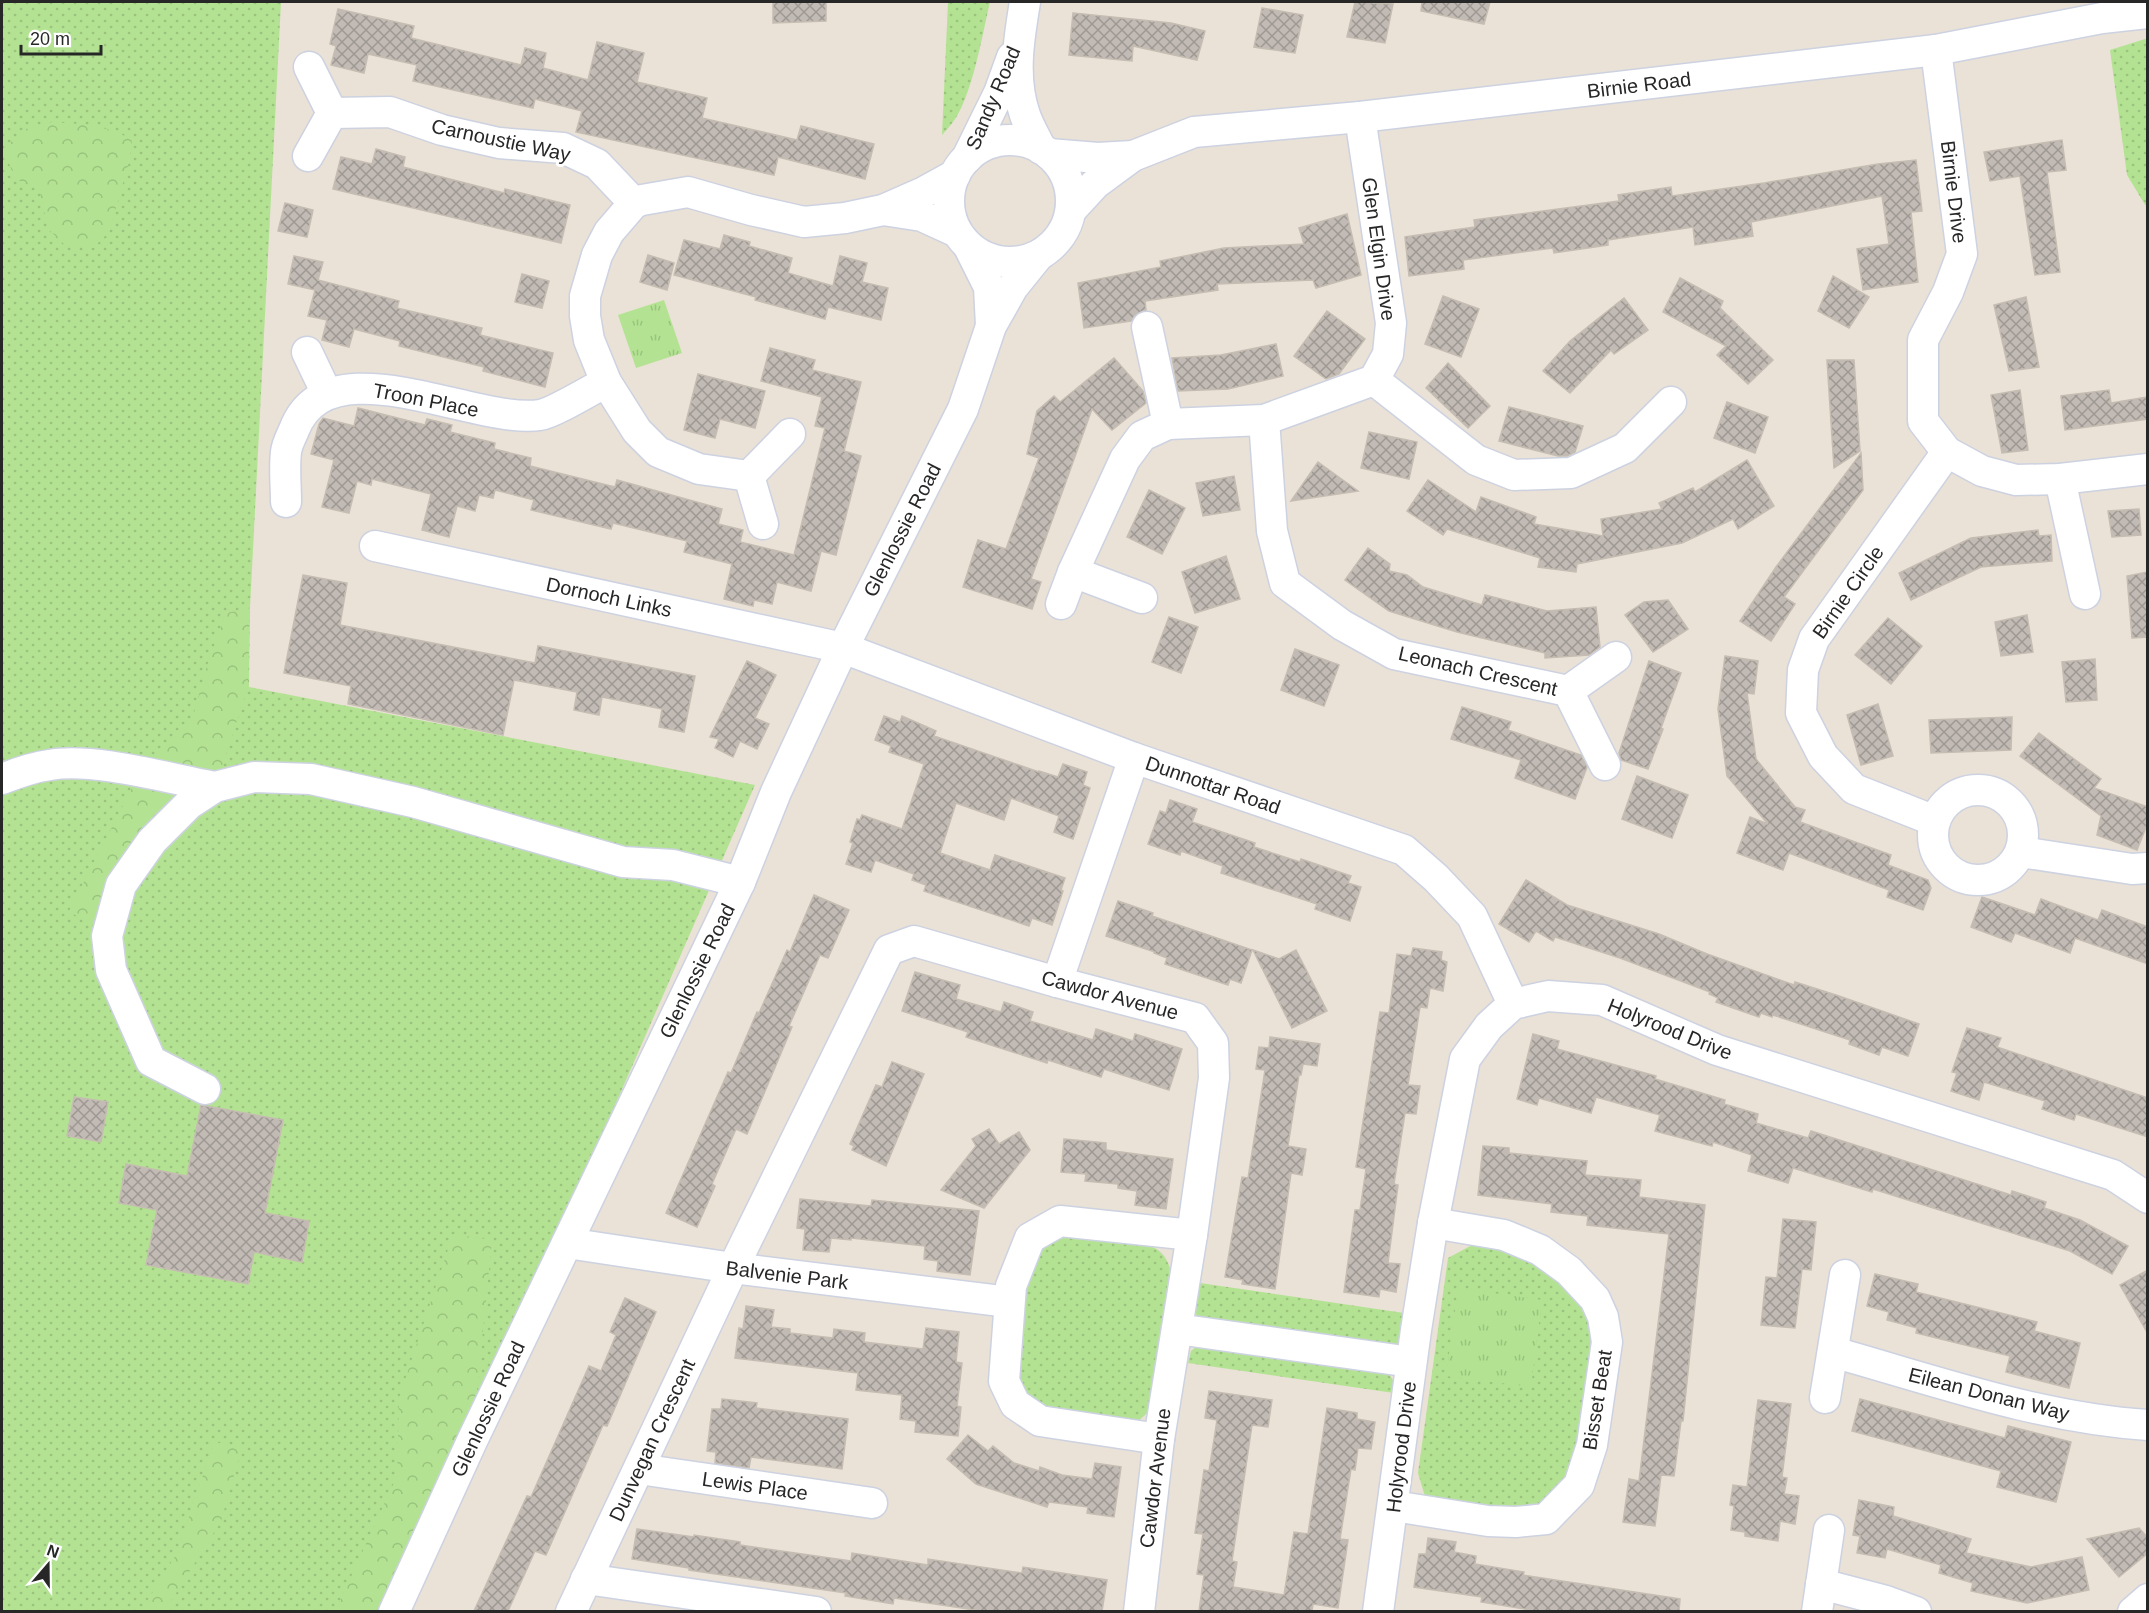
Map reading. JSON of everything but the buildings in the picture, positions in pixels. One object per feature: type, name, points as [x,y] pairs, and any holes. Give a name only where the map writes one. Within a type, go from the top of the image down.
[{"type":"street","name":"Sandy Road","points":[[1025,2],[1019,38],[1017,79],[1024,114],[1045,152]]},
{"type":"street","name":"Birnie Road","points":[[1071,210],[1095,184],[1133,156],[1194,132],[1360,117],[1936,50],[2104,10],[2148,13]]},
{"type":"street","name":"Sandy Road","points":[[961,166],[999,93],[1019,38]]},
{"type":"street","name":"Birnie Drive","points":[[1936,50],[1962,254],[1948,292],[1923,340],[1923,421],[1947,452],[1982,471],[2016,480],[2060,479],[2148,469]]},
{"type":"street","points":[[308,156],[332,113],[309,67]]},
{"type":"street","name":"Carnoustie Way","points":[[332,113],[390,112],[442,130],[499,143],[563,148],[597,164],[634,204]]},
{"type":"street","name":"Glen Elgin Drive","points":[[1360,117],[1391,323],[1388,354],[1374,380]]},
{"type":"street","points":[[749,476],[699,469],[658,452],[632,425],[606,382],[589,339],[585,316],[585,296],[597,255],[609,232],[634,204],[642,200],[688,192],[804,222],[845,218],[883,210],[924,192],[961,166],[984,146],[1005,140],[1033,144],[1045,152],[1061,167],[1069,184],[1072,200],[1064,231],[1053,245],[1038,256],[1021,262],[1003,262],[985,257],[963,239],[922,216],[883,210]]},
{"type":"street","name":"Birnie Road","points":[[1045,152],[1098,158],[1133,156]]},
{"type":"street","points":[[961,166],[949,196],[950,214],[963,239]]},
{"type":"street","name":"Glenlossie Road","points":[[963,239],[989,287],[991,326]]},
{"type":"street","name":"Glenlossie Road","points":[[394,1611],[472,1441],[740,882],[776,792],[843,648],[963,409],[991,326],[1012,287],[1038,256]]},
{"type":"street","points":[[1147,327],[1168,424]]},
{"type":"street","points":[[307,352],[327,394]]},
{"type":"street","points":[[1061,603],[1125,459],[1142,436],[1168,424],[1264,420],[1374,380],[1476,460],[1514,475],[1571,473],[1625,448],[1671,402]]},
{"type":"street","name":"Troon Place","points":[[286,502],[286,450],[297,422],[308,405],[327,394],[364,388],[410,392],[500,414],[541,415],[606,382]]},
{"type":"street","name":"Leonach Crescent","points":[[1264,420],[1272,531],[1285,583],[1342,625],[1394,654],[1568,691],[1616,657]]},
{"type":"street","points":[[749,476],[789,434]]},
{"type":"street","name":"Birnie Circle","points":[[1935,821],[1854,789],[1823,756],[1801,713],[1803,670],[1814,639],[1947,452]]},
{"type":"street","points":[[749,476],[763,524]]},
{"type":"street","points":[[2060,479],[2085,594]]},
{"type":"street","name":"Dornoch Links","points":[[375,546],[843,648]]},
{"type":"street","points":[[1073,572],[1142,598]]},
{"type":"street","name":"Dunnottar Road","points":[[843,648],[1134,758],[1404,850],[1436,878],[1472,916],[1513,1004]]},
{"type":"street","name":"Leonach Crescent","points":[[1568,691],[1605,765]]},
{"type":"street","points":[[1057,982],[1134,758]]},
{"type":"street","points":[[2,779],[51,764],[83,764],[215,787]]},
{"type":"street","points":[[205,1089],[151,1060],[111,970],[107,936],[121,885],[152,841],[189,804],[215,787],[254,777],[311,779],[413,802],[623,862],[673,865],[740,882]]},
{"type":"street","points":[[1973,790],[1991,791],[2005,798],[2018,812],[2023,827],[2021,852],[2004,873],[1989,879],[1965,879],[1951,871],[1938,856],[1933,841],[1935,821],[1942,807],[1958,794],[1973,790]]},
{"type":"street","points":[[2021,852],[2132,869],[2148,868]]},
{"type":"street","name":"Cawdor Avenue","points":[[733,1269],[889,950],[914,941],[1195,1018],[1212,1043],[1214,1078],[1192,1235],[1159,1439],[1139,1611]]},
{"type":"street","name":"Holyrood Drive","points":[[1378,1611],[1394,1506],[1411,1362],[1433,1223],[1465,1059],[1489,1026],[1513,1004],[1548,996],[1602,1000],[1717,1050],[2113,1175],[2148,1198]]},
{"type":"street","points":[[1159,1439],[1040,1421],[1015,1404],[1004,1380],[1011,1286],[1030,1238],[1060,1221],[1192,1235]]},
{"type":"street","name":"Bisset Beat","points":[[1394,1506],[1488,1521],[1516,1522],[1546,1519],[1579,1485],[1592,1445],[1607,1342],[1603,1317],[1595,1299],[1569,1272],[1540,1250],[1504,1235],[1433,1223]]},
{"type":"street","name":"Balvenie Park","points":[[567,1244],[733,1269],[1009,1302]]},
{"type":"street","name":"Dunvegan Crescent","points":[[571,1611],[733,1269]]},
{"type":"street","points":[[1825,1398],[1845,1275]]},
{"type":"street","points":[[1177,1329],[1411,1362]]},
{"type":"street","name":"Eilean Donan Way","points":[[1833,1352],[2025,1405],[2104,1422],[2148,1425]]},
{"type":"street","name":"Lewis Place","points":[[639,1469],[872,1503]]},
{"type":"street","points":[[1828,1530],[1819,1598],[1886,1601],[1916,1611]]},
{"type":"street","points":[[586,1579],[816,1611]]},
{"type":"street","points":[[2133,1611],[2148,1599]]},
{"type":"green space","points":[[2,2],[281,2],[250,608],[249,687],[755,785],[394,1611],[2,1612]]},
{"type":"green space","points":[[948,2],[990,2],[977,60],[963,104],[952,124],[942,135]]},
{"type":"green space","points":[[2148,39],[2147,208],[2127,175],[2110,50]]},
{"type":"green space","points":[[52,122],[104,128],[132,140],[128,166],[109,232],[93,248],[66,246],[48,229],[39,188],[15,179],[4,150],[22,130]]},
{"type":"green space","points":[[664,300],[682,353],[636,368],[618,315]]},
{"type":"green space","points":[[250,608],[248,687],[215,787],[189,804],[107,936],[69,911],[133,786],[159,752],[192,720],[207,666],[226,613]]},
{"type":"green space","points":[[453,1234],[492,1240],[472,1441],[394,1611],[335,1612],[397,1476],[399,1398]]},
{"type":"green space","points":[[1056,1235],[1146,1244],[1161,1253],[1168,1263],[1170,1268],[1151,1410],[1138,1421],[1044,1410],[1014,1384],[1019,1300],[1038,1247]]},
{"type":"green space","points":[[1474,1244],[1519,1255],[1556,1277],[1586,1309],[1597,1337],[1574,1468],[1555,1497],[1533,1510],[1505,1513],[1426,1500],[1418,1473],[1448,1258]]},
{"type":"green space","points":[[1200,1283],[1404,1313],[1399,1343],[1384,1349],[1199,1320],[1195,1312]]},
{"type":"green space","points":[[1458,1288],[1542,1300],[1531,1387],[1446,1376]]},
{"type":"green space","points":[[1197,1346],[1386,1371],[1394,1381],[1394,1393],[1188,1363],[1191,1351]]},
{"type":"green space","points":[[214,1442],[242,1447],[221,1521],[165,1611],[141,1611],[177,1553]]}]
